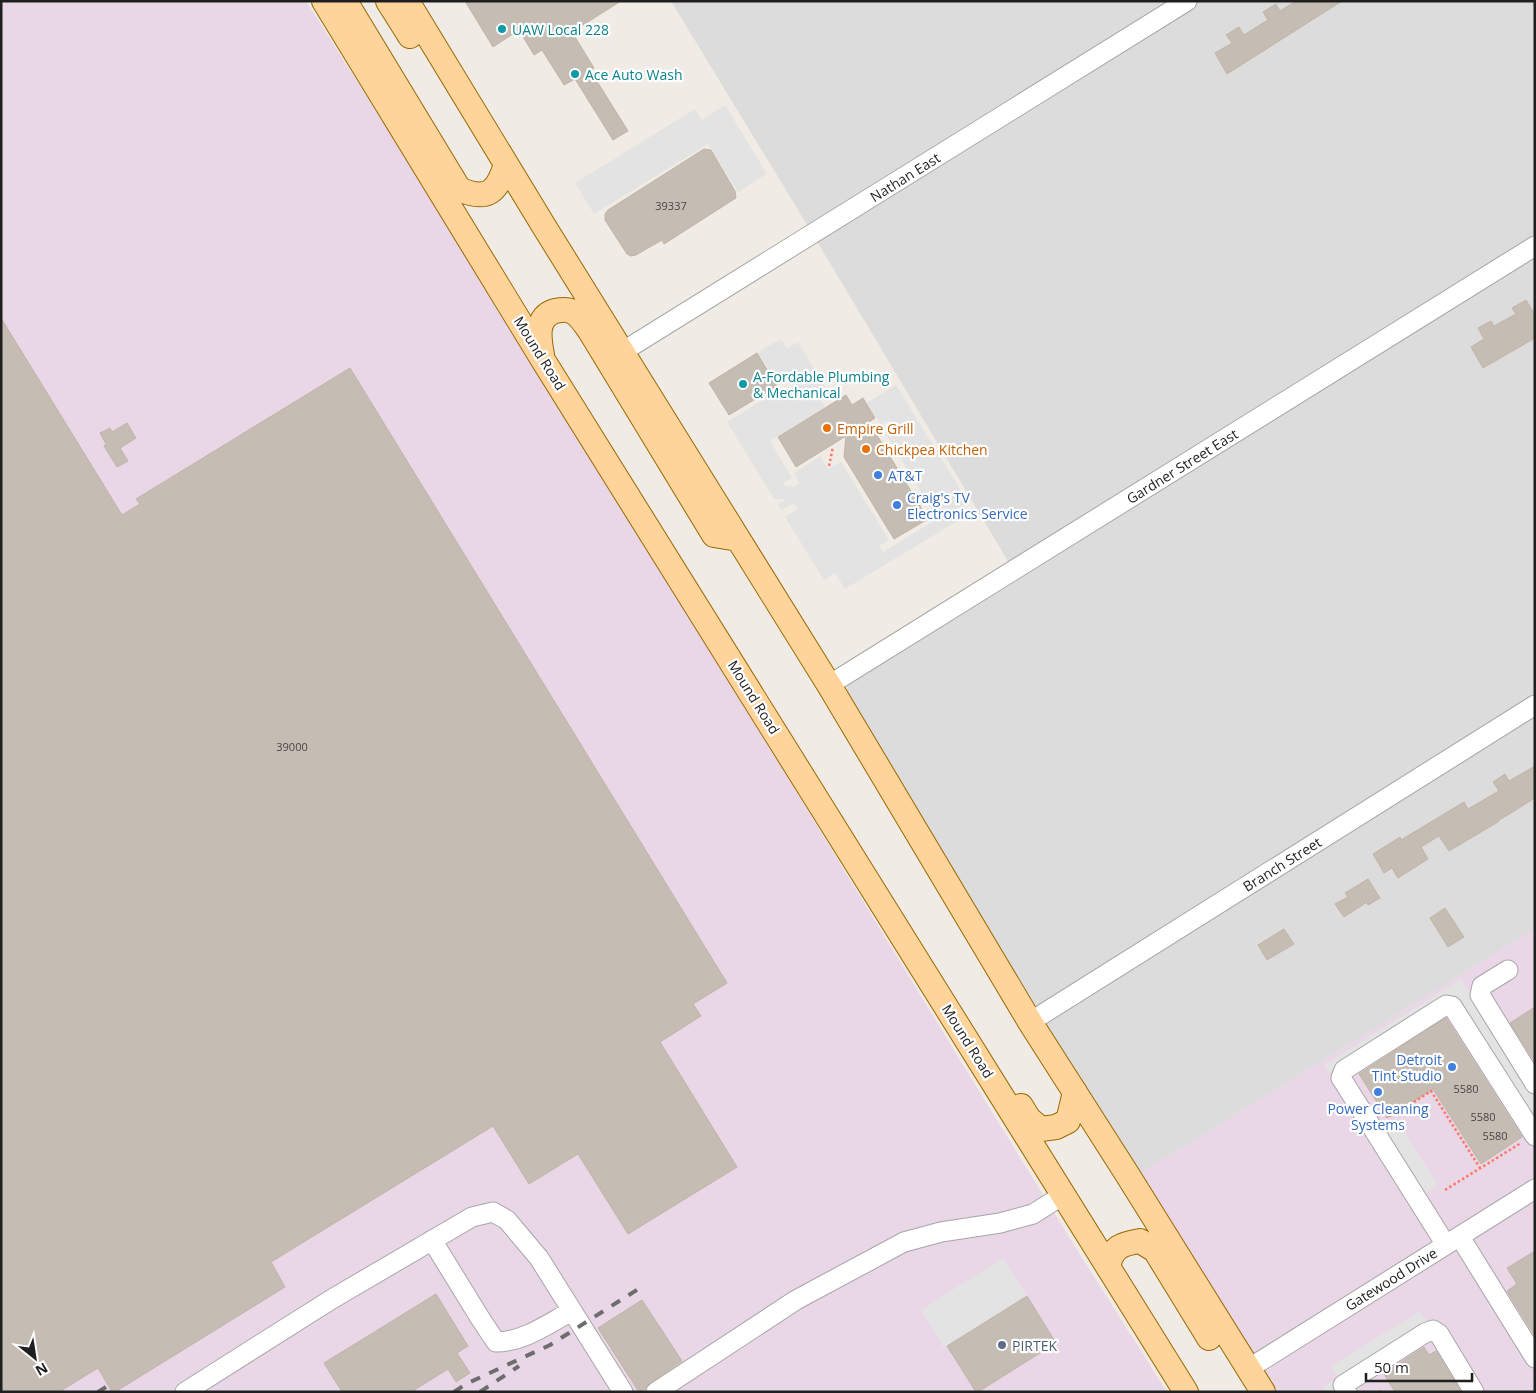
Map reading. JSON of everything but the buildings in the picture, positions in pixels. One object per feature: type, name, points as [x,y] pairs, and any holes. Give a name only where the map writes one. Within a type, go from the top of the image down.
[{"type":"main road","name":"Mound Road","points":[[324,1],[543,360],[1186,1392]]},
{"type":"main road","points":[[345,1],[459,189],[470,194],[486,194],[499,183],[506,164]]},
{"type":"main road","points":[[388,1],[447,96],[487,132]]},
{"type":"main road","points":[[407,1],[829,685],[1030,1022],[1076,1092],[1263,1392]]},
{"type":"main road","points":[[543,360],[538,337],[544,318],[552,312],[563,309],[571,311],[580,317],[714,535],[738,539]]},
{"type":"main road","points":[[860,866],[905,915],[1029,1119],[1041,1129],[1056,1127],[1068,1121],[1076,1092]]},
{"type":"main road","points":[[1108,1267],[1110,1257],[1115,1250],[1124,1244],[1140,1241],[1155,1250],[1220,1356],[1247,1366]]},
{"type":"street","name":"Nathan East","points":[[622,352],[1187,1]]},
{"type":"street","name":"Gardner Street East","points":[[829,685],[1535,246]]},
{"type":"street","name":"Branch Street","points":[[1030,1022],[1535,705]]},
{"type":"street","points":[[1508,970],[1482,986],[1480,995],[1535,1084]]},
{"type":"street","points":[[1532,1137],[1456,1010],[1449,1005],[1446,1005],[1344,1070],[1341,1074],[1341,1078],[1535,1358]]},
{"type":"street","name":"Gatewood Drive","points":[[1247,1366],[1535,1189]]},
{"type":"street","points":[[656,1392],[796,1300],[904,1242],[941,1232],[1000,1223],[1033,1214],[1063,1195]]},
{"type":"street","points":[[185,1392],[332,1299],[432,1240],[472,1217],[493,1212],[507,1220],[539,1258],[623,1392]]},
{"type":"street","points":[[432,1240],[496,1342],[508,1342],[526,1335],[572,1311]]},
{"type":"street","points":[[1347,1392],[1343,1385],[1425,1333],[1433,1330],[1439,1334],[1474,1392]]},
{"type":"path","points":[[829,466],[833,447]]},
{"type":"path","points":[[1397,1113],[1432,1091],[1480,1168]]},
{"type":"path","points":[[1445,1190],[1532,1137]]},
{"type":"shaded area","points":[[1,1],[306,1],[498,303],[974,1083],[1167,1392],[1,1392]]},
{"type":"shaded area","points":[[671,1],[1535,1],[1535,929],[1140,1174],[1014,973],[847,694],[847,687],[850,682],[1018,578]]},
{"type":"shaded area","points":[[725,105],[767,174],[738,192],[708,144],[594,214],[575,183],[695,109],[702,120]]},
{"type":"shaded area","points":[[781,339],[787,349],[798,342],[827,390],[818,396],[825,407],[770,441],[792,478],[783,483],[785,486],[794,487],[799,483],[794,473],[820,456],[828,469],[841,462],[889,540],[879,546],[883,552],[937,519],[886,434],[895,428],[889,420],[881,425],[867,403],[896,385],[968,502],[958,508],[964,517],[845,589],[835,573],[824,580],[785,517],[798,509],[794,503],[781,510],[778,505],[786,499],[774,499],[727,422],[784,387],[790,397],[797,393],[789,379],[779,385],[758,352]]},
{"type":"shaded area","points":[[1535,929],[1535,1392],[1276,1392],[1140,1174]]},
{"type":"shaded area","points":[[1461,979],[1535,1098],[1535,1124],[1454,995],[1329,1073],[1324,1065]]},
{"type":"shaded area","points":[[1396,1118],[1438,1185],[1423,1195],[1380,1128]]},
{"type":"shaded area","points":[[1003,1258],[1027,1296],[944,1348],[921,1310]]},
{"type":"shaded area","points":[[1420,1311],[1434,1334],[1355,1384],[1360,1392],[1327,1392],[1323,1387],[1338,1377],[1331,1366]]},
{"type":"railway","points":[[454,1392],[466,1384],[550,1345],[643,1286]]},
{"type":"railway","points":[[480,1392],[519,1366]]},
{"type":"railway","points":[[98,1392],[106,1387]]},
{"type":"place","name":"UAW Local 228","points":[[502,29]]},
{"type":"place","name":"Ace Auto Wash","points":[[575,74]]},
{"type":"place","name":"A-Fordable Plumbing & Mechanical","points":[[743,384]]},
{"type":"place","name":"Empire Grill","points":[[827,428]]},
{"type":"place","name":"Chickpea Kitchen","points":[[866,449]]},
{"type":"place","name":"AT&T","points":[[878,475]]},
{"type":"place","name":"Craig's TV Electronics Service","points":[[897,505]]},
{"type":"place","name":"Detroit Tint Studio","points":[[1452,1067]]},
{"type":"place","name":"Power Cleaning Systems","points":[[1378,1092]]},
{"type":"place","name":"PIRTEK","points":[[1002,1345]]}]
